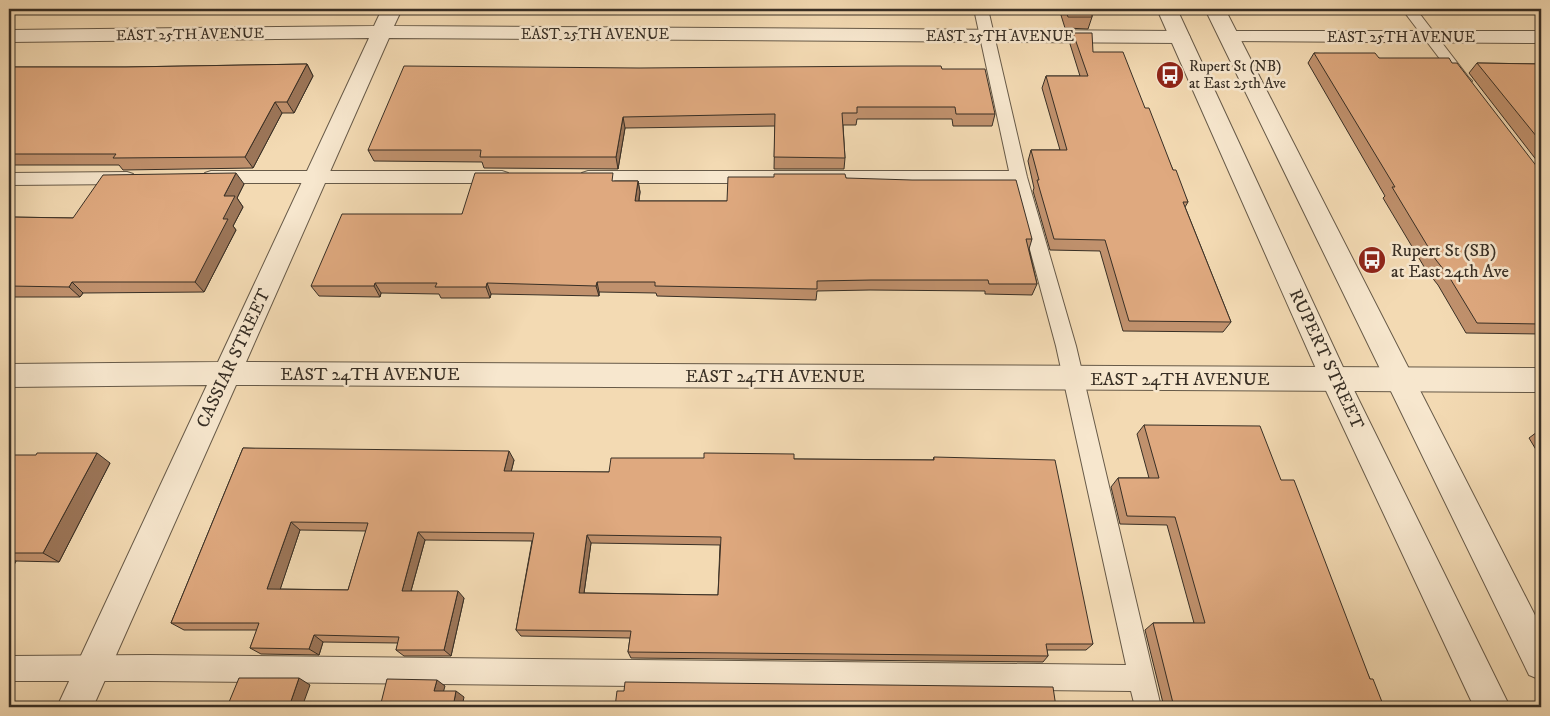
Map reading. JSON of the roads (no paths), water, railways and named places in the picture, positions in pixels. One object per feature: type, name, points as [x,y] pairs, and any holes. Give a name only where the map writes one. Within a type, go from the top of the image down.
[{"type":"street","name":"RUPERT STREET","points":[[1167,9],[1335,380],[1492,707]]},
{"type":"street","points":[[1215,9],[1541,664]]},
{"type":"street","name":"EAST 25TH AVENUE","points":[[9,36],[387,20],[987,37],[1180,37]]},
{"type":"street","name":"CASSIAR STREET","points":[[75,707],[387,20]]},
{"type":"street","name":"EAST 25TH AVENUE","points":[[1230,37],[1541,36]]},
{"type":"street","name":"EAST 24TH AVENUE","points":[[9,375],[226,373],[1541,380]]},
{"type":"lane","points":[[981,9],[1019,176],[1073,378],[1148,707]]},
{"type":"lane","points":[[1409,9],[1474,94]]},
{"type":"lane","points":[[193,177],[522,176]]},
{"type":"lane","points":[[572,176],[1019,176]]},
{"type":"lane","points":[[9,179],[145,177]]},
{"type":"lane","points":[[9,669],[93,668],[1142,678]]},
{"type":"place","name":"Rupert St (NB) at East 25th Ave","points":[[1170,75]]},
{"type":"place","name":"Rupert St (SB) at East 24th Ave","points":[[1372,260]]}]
